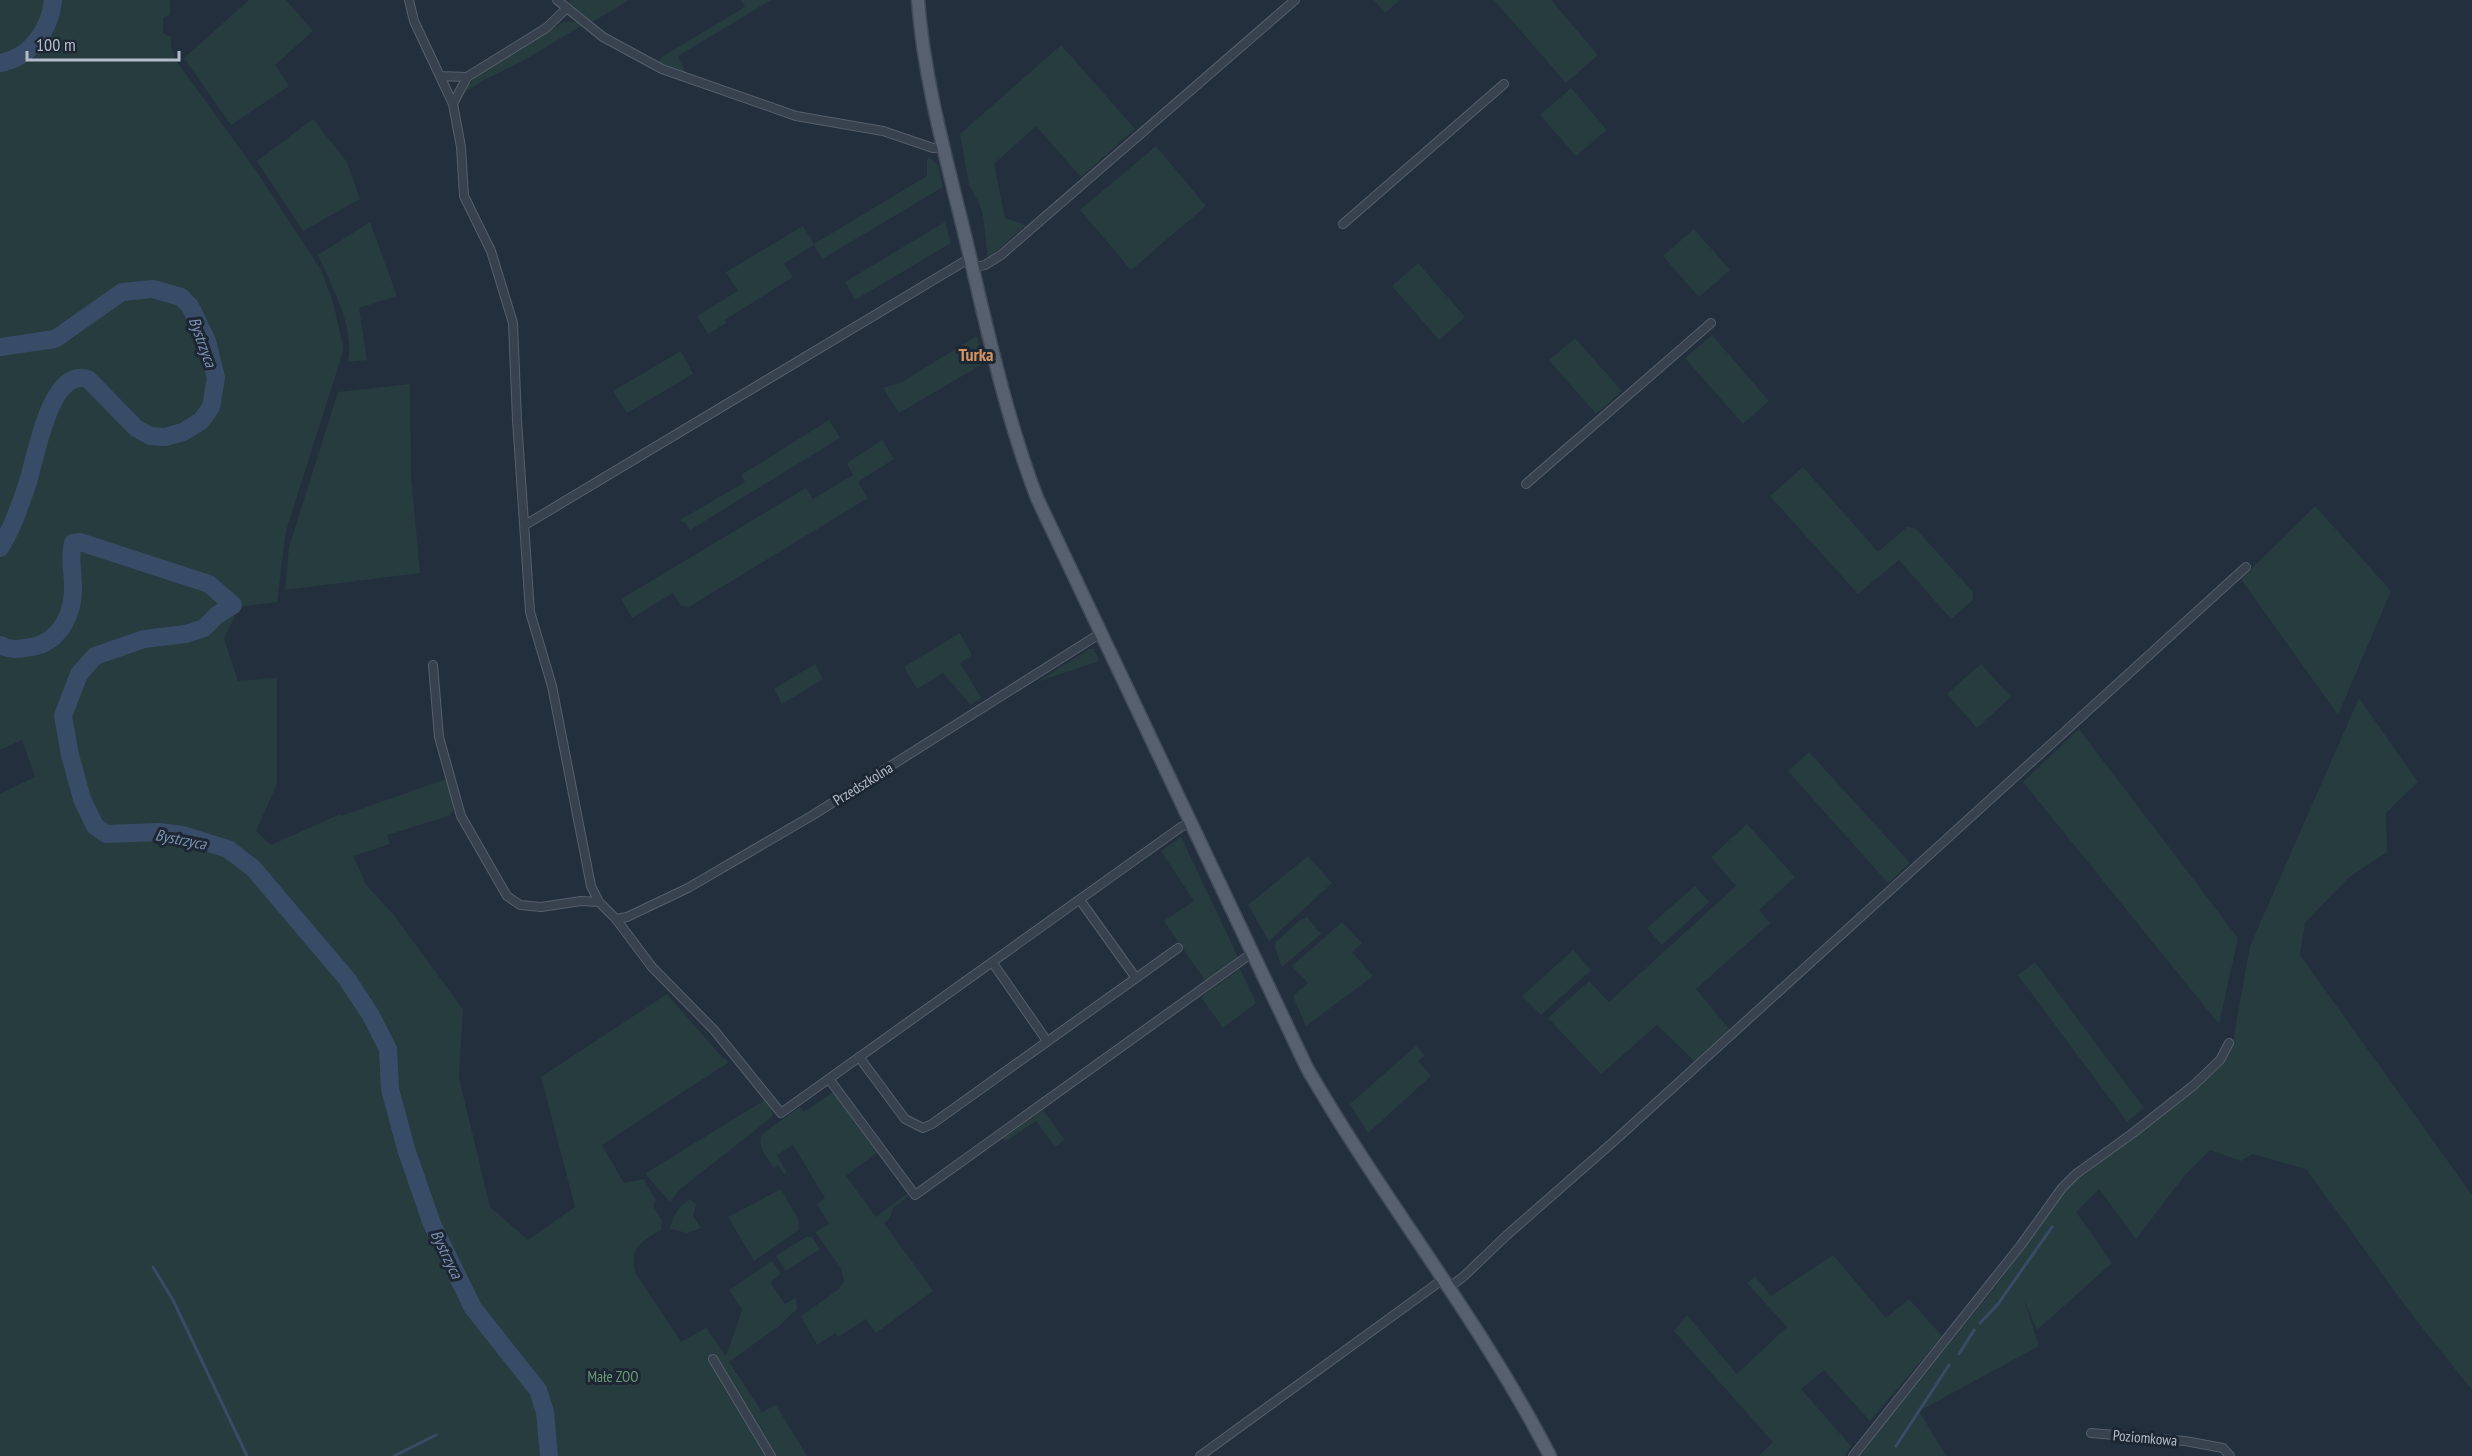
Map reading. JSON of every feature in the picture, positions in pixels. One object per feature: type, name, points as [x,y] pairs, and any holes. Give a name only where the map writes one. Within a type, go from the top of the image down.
[{"type":"main road","points":[[918,0],[927,68],[1002,392],[1023,459],[1042,507],[1307,1068],[1327,1103],[1510,1386],[1550,1456]]},
{"type":"street","points":[[409,0],[418,30],[453,104],[461,147],[464,196],[491,251],[513,323],[517,420],[532,620],[552,686],[591,886],[599,902],[616,919],[660,976],[714,1030],[781,1113],[1190,823]]},
{"type":"street","points":[[557,0],[603,37],[649,63],[796,116],[883,131],[933,148],[944,147]]},
{"type":"street","points":[[525,525],[971,263],[985,265],[1001,255],[1295,0]]},
{"type":"street","points":[[453,104],[468,77],[546,28],[567,9]]},
{"type":"street","points":[[441,76],[468,77]]},
{"type":"street","points":[[1343,224],[1504,84]]},
{"type":"street","points":[[1526,484],[1711,323]]},
{"type":"street","points":[[1200,1456],[1445,1284],[1463,1277],[2246,567]]},
{"type":"street","name":"Przedszkolna","points":[[616,919],[627,917],[688,888],[813,815],[1101,633]]},
{"type":"street","points":[[433,665],[439,737],[461,816],[507,896],[520,905],[541,907],[581,901],[599,902]]},
{"type":"street","points":[[1080,900],[1136,978]]},
{"type":"street","points":[[859,1057],[905,1119],[923,1128],[932,1124],[1178,948]]},
{"type":"street","points":[[829,1079],[915,1195],[1252,953]]},
{"type":"street","points":[[992,962],[1047,1041]]},
{"type":"street","points":[[1853,1456],[2021,1245],[2062,1188],[2076,1174],[2194,1085],[2220,1060],[2229,1043]]},
{"type":"street","points":[[713,1359],[771,1456]]},
{"type":"street","name":"Poziomkowa","points":[[2091,1433],[2185,1441],[2223,1448],[2230,1456]]},
{"type":"green space","name":"Małe ZOO","points":[[0,0],[170,0],[170,15],[163,18],[163,33],[171,37],[171,48],[178,63],[259,175],[321,270],[333,302],[343,346],[342,355],[286,531],[277,602],[239,607],[224,639],[238,681],[277,678],[277,784],[256,831],[271,845],[340,814],[341,816],[446,779],[454,809],[449,816],[387,835],[390,844],[353,856],[367,886],[393,914],[463,1009],[459,1078],[490,1207],[528,1240],[575,1207],[541,1077],[667,994],[721,1056],[729,1062],[602,1145],[624,1183],[644,1179],[656,1201],[653,1206],[662,1221],[661,1230],[638,1247],[635,1252],[634,1265],[636,1274],[681,1342],[706,1328],[726,1356],[742,1310],[729,1290],[772,1261],[781,1274],[770,1282],[785,1304],[796,1298],[797,1309],[779,1326],[729,1362],[762,1412],[776,1405],[807,1456],[0,1456],[0,794],[35,777],[22,740],[0,750]]},
{"type":"green space","points":[[249,0],[286,0],[313,31],[275,65],[289,86],[231,125],[184,58]]},
{"type":"green space","points":[[570,0],[628,1],[592,22],[567,4]]},
{"type":"green space","points":[[741,0],[771,0],[678,56],[685,72],[660,63],[660,58],[745,7]]},
{"type":"green space","points":[[1374,0],[1400,0],[1385,13]]},
{"type":"green space","points":[[1494,0],[1551,0],[1598,55],[1566,83]]},
{"type":"green space","points":[[574,21],[581,26],[462,94],[479,74],[493,64],[564,22]]},
{"type":"green space","points":[[1061,45],[1135,129],[1081,177],[1036,126],[994,164],[1005,218],[1026,225],[988,258],[983,216],[969,185],[960,134]]},
{"type":"green space","points":[[1571,88],[1607,130],[1576,156],[1540,115]]},
{"type":"green space","points":[[313,119],[347,162],[360,199],[303,231],[257,161]]},
{"type":"green space","points":[[1156,146],[1206,206],[1131,270],[1080,210]]},
{"type":"green space","points":[[929,157],[938,165],[943,187],[822,259],[814,245],[784,263],[793,277],[725,320],[726,323],[708,334],[697,316],[738,291],[726,272],[803,226],[814,244],[927,176]]},
{"type":"green space","points":[[370,222],[397,296],[359,308],[367,360],[348,362],[348,335],[345,321],[318,255]]},
{"type":"green space","points":[[945,222],[951,243],[855,300],[845,282]]},
{"type":"green space","points":[[1694,229],[1730,270],[1699,297],[1663,256]]},
{"type":"green space","points":[[1418,263],[1465,317],[1439,340],[1392,286]]},
{"type":"green space","points":[[1712,335],[1769,401],[1743,424],[1685,358]]},
{"type":"green space","points":[[978,337],[981,365],[899,413],[883,388],[902,382]]},
{"type":"green space","points":[[1575,338],[1622,391],[1596,414],[1549,360]]},
{"type":"green space","points":[[681,351],[693,374],[627,413],[613,391]]},
{"type":"green space","points":[[410,384],[411,476],[420,573],[285,590],[289,547],[338,392]]},
{"type":"green space","points":[[829,420],[840,438],[690,530],[686,523],[680,520],[745,482],[741,475]]},
{"type":"green space","points":[[882,440],[894,459],[858,482],[868,498],[689,607],[681,606],[673,593],[632,618],[621,599],[806,488],[813,499],[853,475],[847,463]]},
{"type":"green space","points":[[1803,467],[1878,552],[1907,527],[1915,528],[1973,592],[1973,600],[1951,619],[1899,560],[1858,594],[1770,496]]},
{"type":"green space","points":[[2315,506],[2391,591],[2338,715],[2241,579]]},
{"type":"green space","points":[[960,633],[972,655],[960,663],[981,698],[971,705],[943,673],[917,689],[904,667]]},
{"type":"green space","points":[[1089,649],[1094,649],[1099,661],[1037,682]]},
{"type":"green space","points":[[815,664],[823,679],[782,704],[774,689]]},
{"type":"green space","points":[[1981,664],[2011,697],[1977,728],[1947,694]]},
{"type":"green space","points":[[2359,698],[2418,782],[2386,813],[2387,852],[2348,878],[2305,923],[2300,955],[2472,1195],[2472,1390],[2412,1315],[2306,1169],[2252,1154],[2241,1161],[2210,1150],[2184,1176],[2136,1239],[2099,1189],[2076,1212],[2112,1263],[2037,1330],[2024,1299],[2039,1346],[1919,1411],[1946,1456],[1860,1456],[2000,1281],[2063,1194],[2077,1180],[2165,1113],[2222,1063],[2232,1047],[2250,946]]},
{"type":"green space","points":[[2079,729],[2238,938],[2219,1024],[2023,782]]},
{"type":"green space","points":[[1809,752],[1910,863],[1888,883],[1788,771]]},
{"type":"green space","points":[[1747,824],[1795,877],[1759,910],[1770,923],[1696,989],[1731,1031],[1696,1063],[1657,1025],[1601,1074],[1548,1018],[1589,981],[1609,1002],[1736,886],[1711,857]]},
{"type":"green space","points":[[1181,837],[1239,959],[1206,982],[1164,921],[1194,901],[1161,851]]},
{"type":"green space","points":[[1308,856],[1332,883],[1269,941],[1248,905]]},
{"type":"green space","points":[[1695,886],[1709,902],[1662,945],[1647,928]]},
{"type":"green space","points":[[1307,917],[1321,934],[1282,967],[1275,947],[1276,942],[1300,920]]},
{"type":"green space","points":[[1342,922],[1362,943],[1352,952],[1373,976],[1306,1026],[1293,996],[1308,983],[1292,966]]},
{"type":"green space","points":[[1573,950],[1591,970],[1541,1015],[1522,996]]},
{"type":"green space","points":[[2035,962],[2144,1108],[2127,1122],[2018,975]]},
{"type":"green space","points":[[1240,969],[1256,1003],[1223,1028],[1201,997]]},
{"type":"green space","points":[[1416,1046],[1425,1055],[1418,1061],[1431,1076],[1368,1133],[1350,1104]]},
{"type":"green space","points":[[833,1092],[878,1152],[846,1176],[876,1217],[908,1193],[908,1197],[894,1207],[889,1219],[884,1223],[933,1291],[876,1333],[866,1319],[838,1337],[835,1333],[817,1345],[801,1316],[839,1289],[844,1281],[841,1268],[815,1232],[829,1224],[817,1204],[825,1198],[793,1145],[777,1155],[787,1173],[784,1174],[778,1165],[774,1168],[760,1143],[762,1134],[800,1107],[804,1112]]},
{"type":"green space","points":[[765,1100],[772,1112],[772,1117],[679,1190],[670,1202],[648,1177],[646,1173]]},
{"type":"green space","points":[[1043,1110],[1065,1140],[1055,1147],[1036,1121],[1006,1141],[1003,1138]]},
{"type":"green space","points":[[781,1189],[798,1219],[799,1230],[754,1261],[728,1217]]},
{"type":"green space","points":[[690,1199],[696,1204],[693,1216],[701,1228],[687,1233],[670,1229],[677,1212]]},
{"type":"green space","points":[[806,1237],[812,1237],[820,1249],[786,1271],[776,1256]]},
{"type":"green space","points":[[1833,1255],[1886,1318],[1909,1299],[1942,1336],[1870,1421],[1824,1370],[1801,1389],[1851,1446],[1845,1456],[1759,1456],[1773,1442],[1674,1331],[1687,1315],[1737,1374],[1787,1327],[1747,1283],[1755,1276],[1771,1296]]},
{"type":"waterway","name":"Bystrzyca","points":[[0,63],[21,55],[37,41],[48,22],[53,0]]},
{"type":"waterway","name":"Bystrzyca","points":[[0,347],[55,339],[122,292],[153,289],[181,297],[190,306],[207,341],[216,378],[211,407],[201,421],[183,432],[165,437],[150,436],[136,428],[88,379],[75,379],[63,387],[46,418],[22,501],[0,548]]},
{"type":"waterway","name":"Bystrzyca","points":[[0,645],[15,649],[32,647],[42,644],[58,633],[68,616],[73,596],[71,559],[73,543],[80,542],[209,584],[233,605],[217,615],[204,628],[186,634],[144,639],[95,656],[79,674],[63,716],[70,755],[82,799],[95,826],[106,834],[159,832],[183,835],[228,849],[253,868],[347,979],[370,1014],[388,1049],[390,1089],[406,1149],[432,1224],[473,1308],[538,1390],[545,1412],[549,1456]]},
{"type":"waterway","points":[[1980,1323],[1998,1304],[2052,1227]]},
{"type":"waterway","points":[[153,1267],[173,1300],[247,1456]]},
{"type":"waterway","points":[[1959,1354],[1974,1330]]},
{"type":"waterway","points":[[1896,1446],[1949,1365]]},
{"type":"waterway","points":[[394,1456],[436,1435]]},
{"type":"district","name":"Turka","points":[[976,355]]}]
